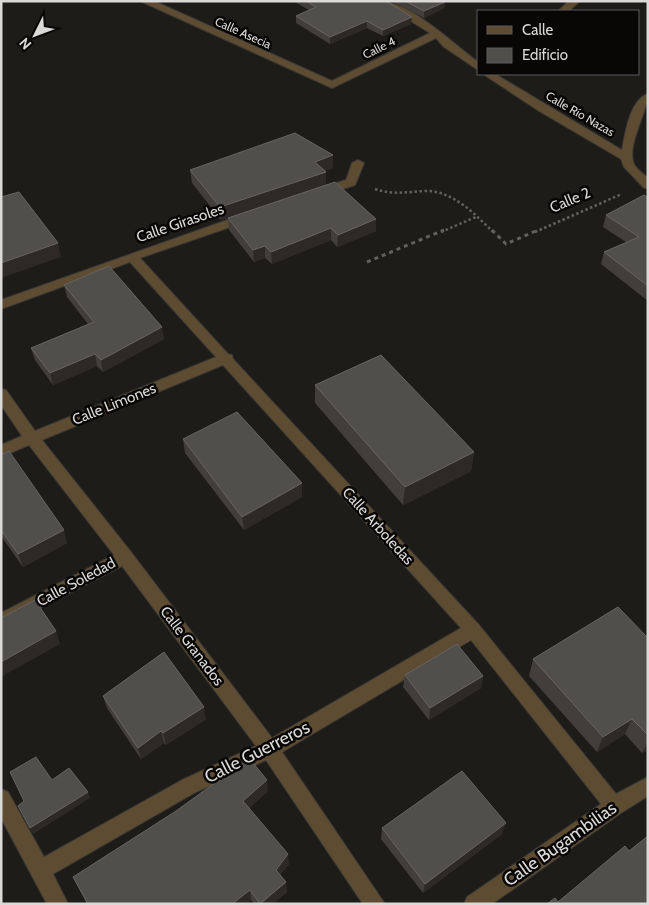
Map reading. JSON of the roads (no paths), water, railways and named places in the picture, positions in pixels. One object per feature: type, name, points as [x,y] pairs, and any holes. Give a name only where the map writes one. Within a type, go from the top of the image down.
[{"type":"street","name":"Calle Asecia","points":[[145,1],[332,86]]},
{"type":"street","points":[[383,1],[437,33],[477,66]]},
{"type":"street","points":[[564,10],[575,1]]},
{"type":"street","name":"Calle 4","points":[[332,86],[437,33]]},
{"type":"street","points":[[466,59],[477,54]]},
{"type":"street","name":"Calle Río Nazas","points":[[490,75],[542,109],[627,157],[628,165],[647,184]]},
{"type":"street","points":[[627,157],[631,126],[642,102],[648,97]]},
{"type":"street","points":[[306,197],[351,182],[358,162]]},
{"type":"street","name":"Calle Girasoles","points":[[1,305],[260,213]]},
{"type":"street","name":"Calle Arboledas","points":[[132,257],[227,358],[473,630],[614,806]]},
{"type":"street","name":"Calle Limones","points":[[1,451],[31,437],[227,358]]},
{"type":"street","name":"Calle Granados","points":[[1,394],[31,437],[125,557],[269,749],[375,904]]},
{"type":"street","name":"Calle Soledad","points":[[1,621],[125,557]]},
{"type":"street","name":"Calle Guerreros","points":[[39,871],[188,786],[269,749],[473,630]]},
{"type":"street","name":"Calle Bugambilias","points":[[474,904],[614,806],[648,786]]},
{"type":"street","points":[[1,798],[58,904]]}]
